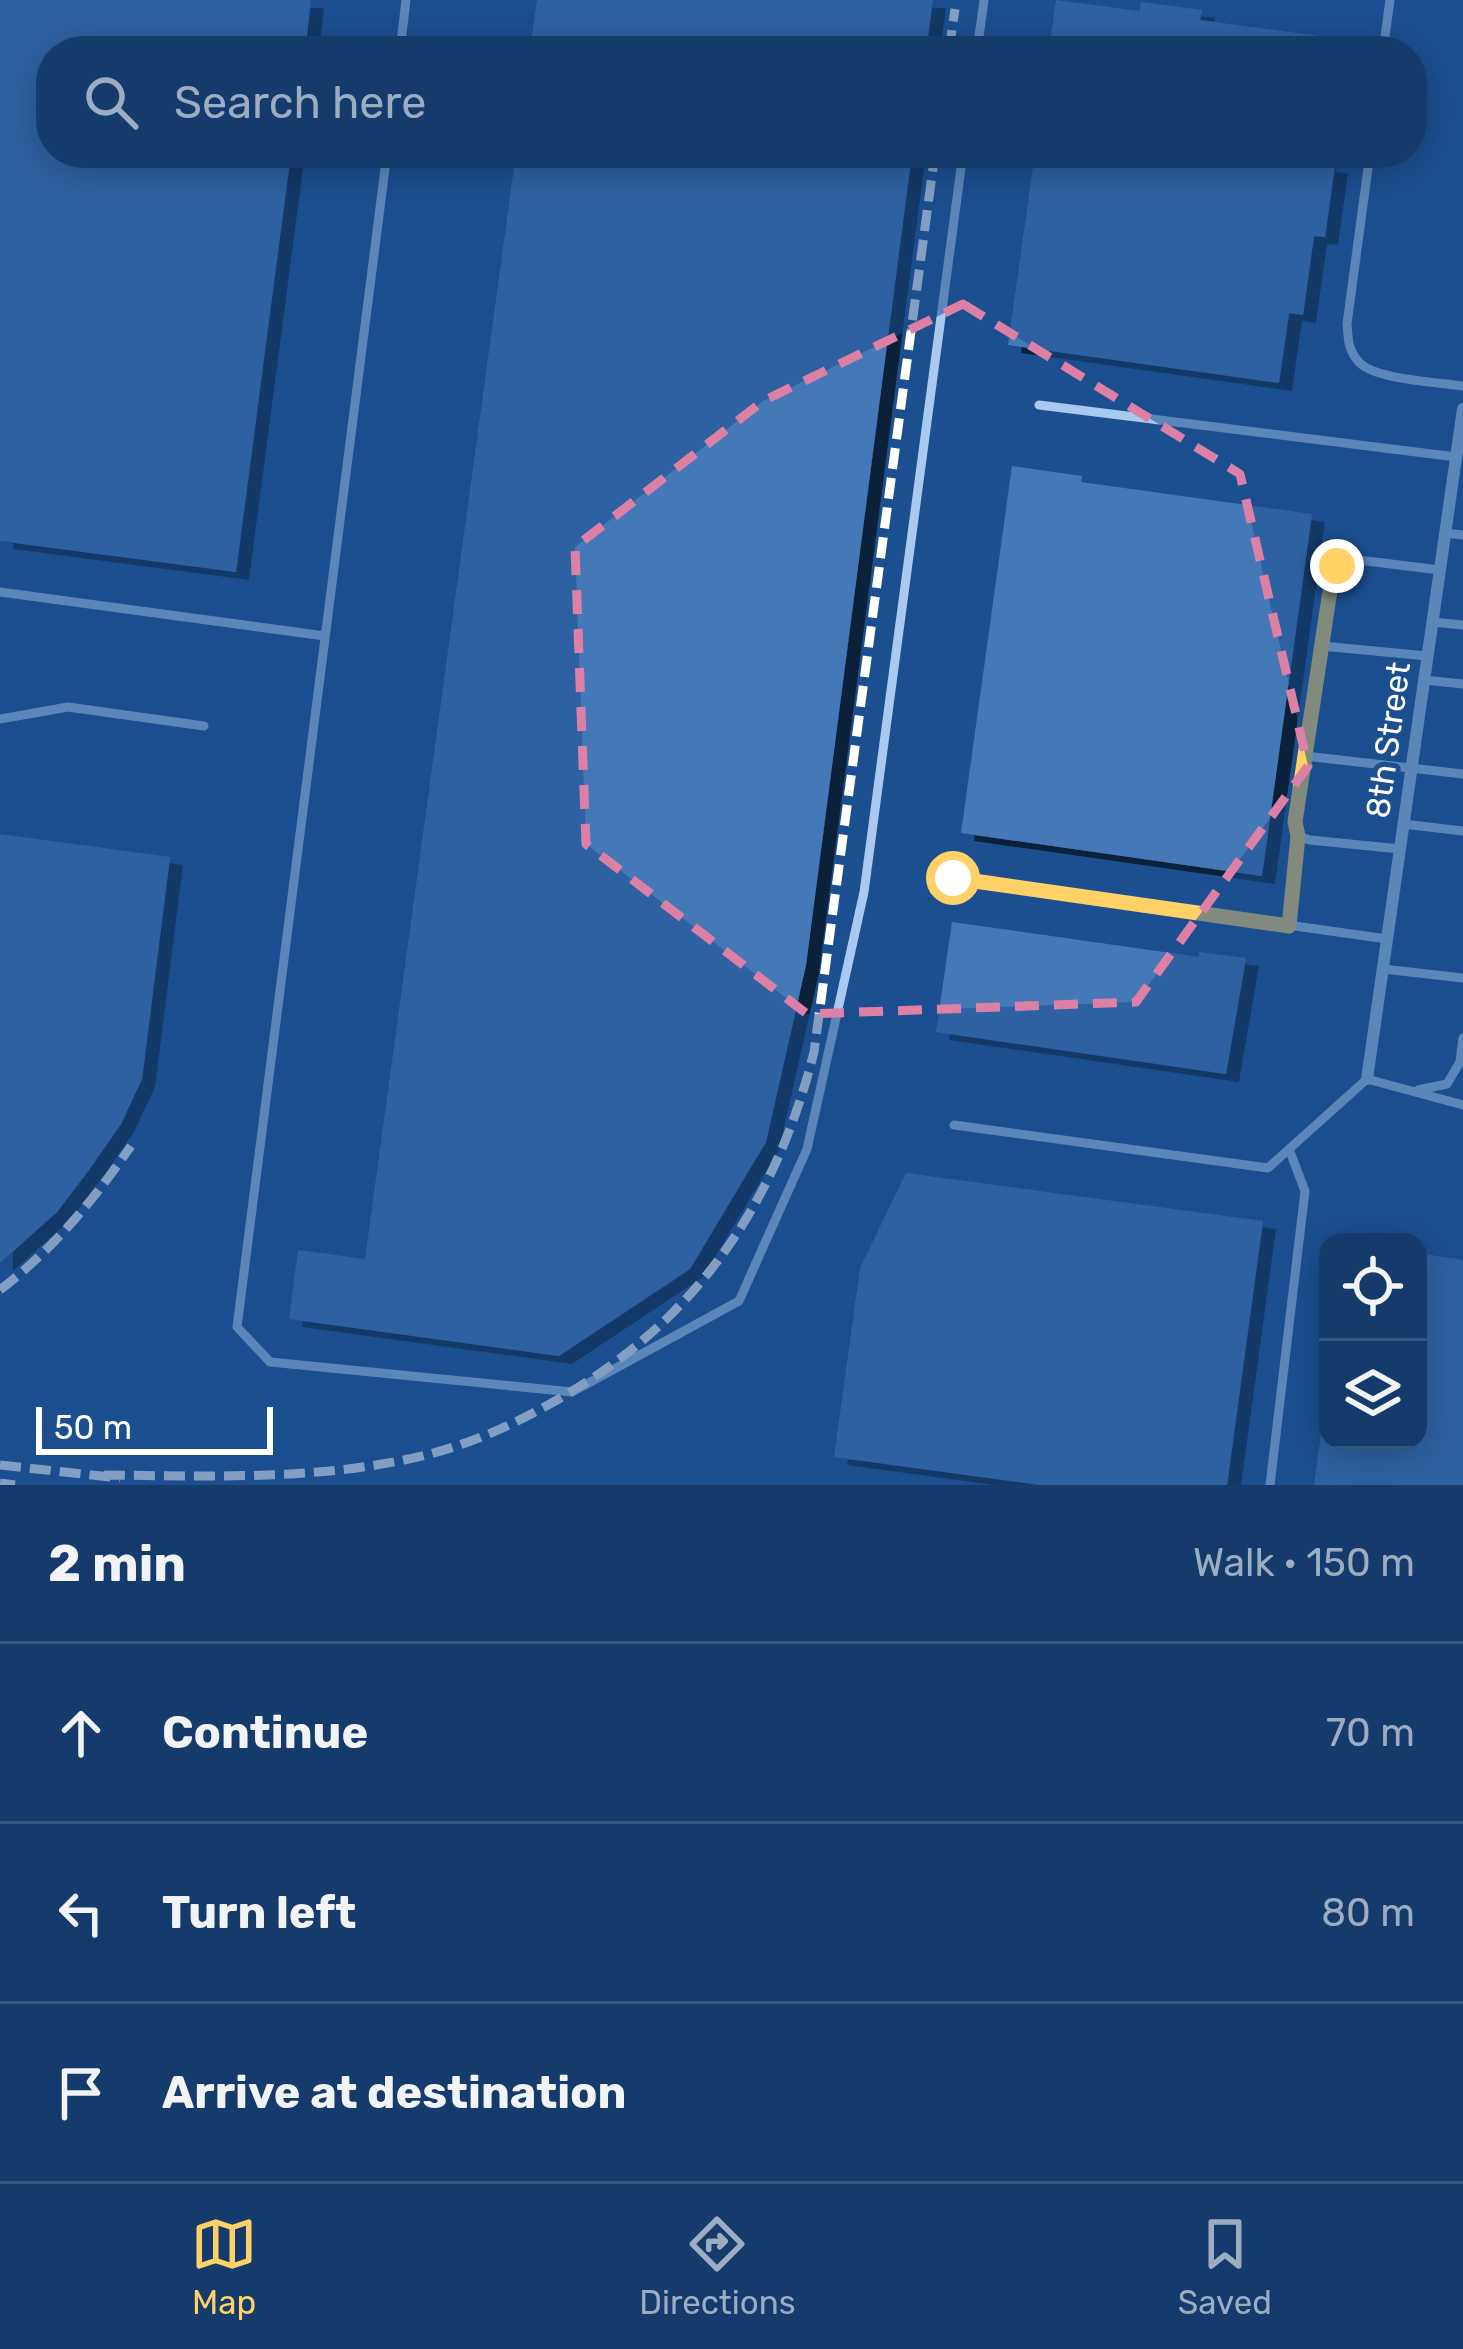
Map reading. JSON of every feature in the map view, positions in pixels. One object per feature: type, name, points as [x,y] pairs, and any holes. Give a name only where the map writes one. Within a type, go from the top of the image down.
[{"type":"street","name":"8th Street","points":[[1366,1079],[1462,417]]},
{"type":"lane","points":[[402,36],[406,0]]},
{"type":"lane","points":[[979,36],[983,0]]},
{"type":"lane","points":[[1385,36],[1390,0]]},
{"type":"lane","points":[[385,168],[237,1327],[270,1363],[572,1392],[739,1301],[807,1149],[864,892],[961,168]]},
{"type":"lane","points":[[1368,168],[1347,324],[1349,345],[1358,363],[1371,372],[1463,386]]},
{"type":"lane","points":[[1039,405],[1456,457]]},
{"type":"lane","points":[[1445,533],[1463,535]]},
{"type":"lane","points":[[1289,926],[1298,836],[1295,822],[1337,566],[1350,559],[1440,570]]},
{"type":"lane","points":[[0,592],[325,636]]},
{"type":"lane","points":[[1432,622],[1463,626]]},
{"type":"lane","points":[[1322,646],[1427,656]]},
{"type":"lane","points":[[1424,680],[1463,684]]},
{"type":"lane","points":[[0,719],[68,707],[204,726]]},
{"type":"lane","points":[[1305,755],[1463,774]]},
{"type":"lane","points":[[1403,824],[1463,831]]},
{"type":"lane","points":[[1298,836],[1400,849]]},
{"type":"lane","points":[[953,878],[1387,939]]},
{"type":"lane","points":[[1383,969],[1463,978]]},
{"type":"lane","points":[[1412,1091],[1448,1084],[1460,1061],[1463,1038]]},
{"type":"lane","points":[[954,1125],[1268,1168],[1366,1079],[1463,1105]]},
{"type":"lane","points":[[1270,1485],[1305,1191],[1288,1149]]},
{"type":"highlighted area","points":[[963,304],[1240,474],[1308,766],[1136,1002],[807,1014],[586,844],[575,547],[763,401]]},
{"type":"building","points":[[0,0],[311,0],[307,36],[36,36],[36,168],[289,168],[236,572],[0,541]]},
{"type":"building","points":[[537,0],[933,0],[928,36],[532,36]]},
{"type":"building","points":[[1056,0],[1140,11],[1141,2],[1202,10],[1200,20],[1319,36],[1051,36]]},
{"type":"building","points":[[514,168],[910,168],[806,965],[766,1142],[690,1269],[559,1356],[289,1319],[298,1250],[365,1259]]},
{"type":"building","points":[[1033,168],[1335,168],[1325,237],[1314,236],[1303,315],[1289,313],[1279,383],[1008,345]]},
{"type":"building","points":[[1012,466],[1082,476],[1081,482],[1312,514],[1262,876],[961,833]]},
{"type":"building","points":[[0,834],[170,857],[142,1079],[121,1124],[57,1212],[0,1263]]},
{"type":"building","points":[[952,922],[1199,957],[1199,952],[1246,958],[1226,1074],[936,1032]]},
{"type":"building","points":[[906,1173],[1263,1221],[1227,1485],[1040,1485],[834,1457],[860,1268]]},
{"type":"building","points":[[1427,1254],[1463,1260],[1463,1485],[1314,1485],[1319,1449],[1427,1449]]},
{"type":"railway","points":[[951,36],[955,9]]},
{"type":"railway","points":[[104,1475],[330,1471],[404,1460],[478,1438],[548,1405],[644,1339],[685,1300],[750,1212],[776,1162],[814,1052],[933,168]]},
{"type":"railway","points":[[0,1290],[71,1223],[131,1146]]},
{"type":"railway","points":[[0,1465],[120,1478]]},
{"type":"railway","points":[[0,1483],[15,1485]]},
{"type":"route","points":[[953,878],[1289,926],[1298,836],[1295,822],[1337,566]]}]
